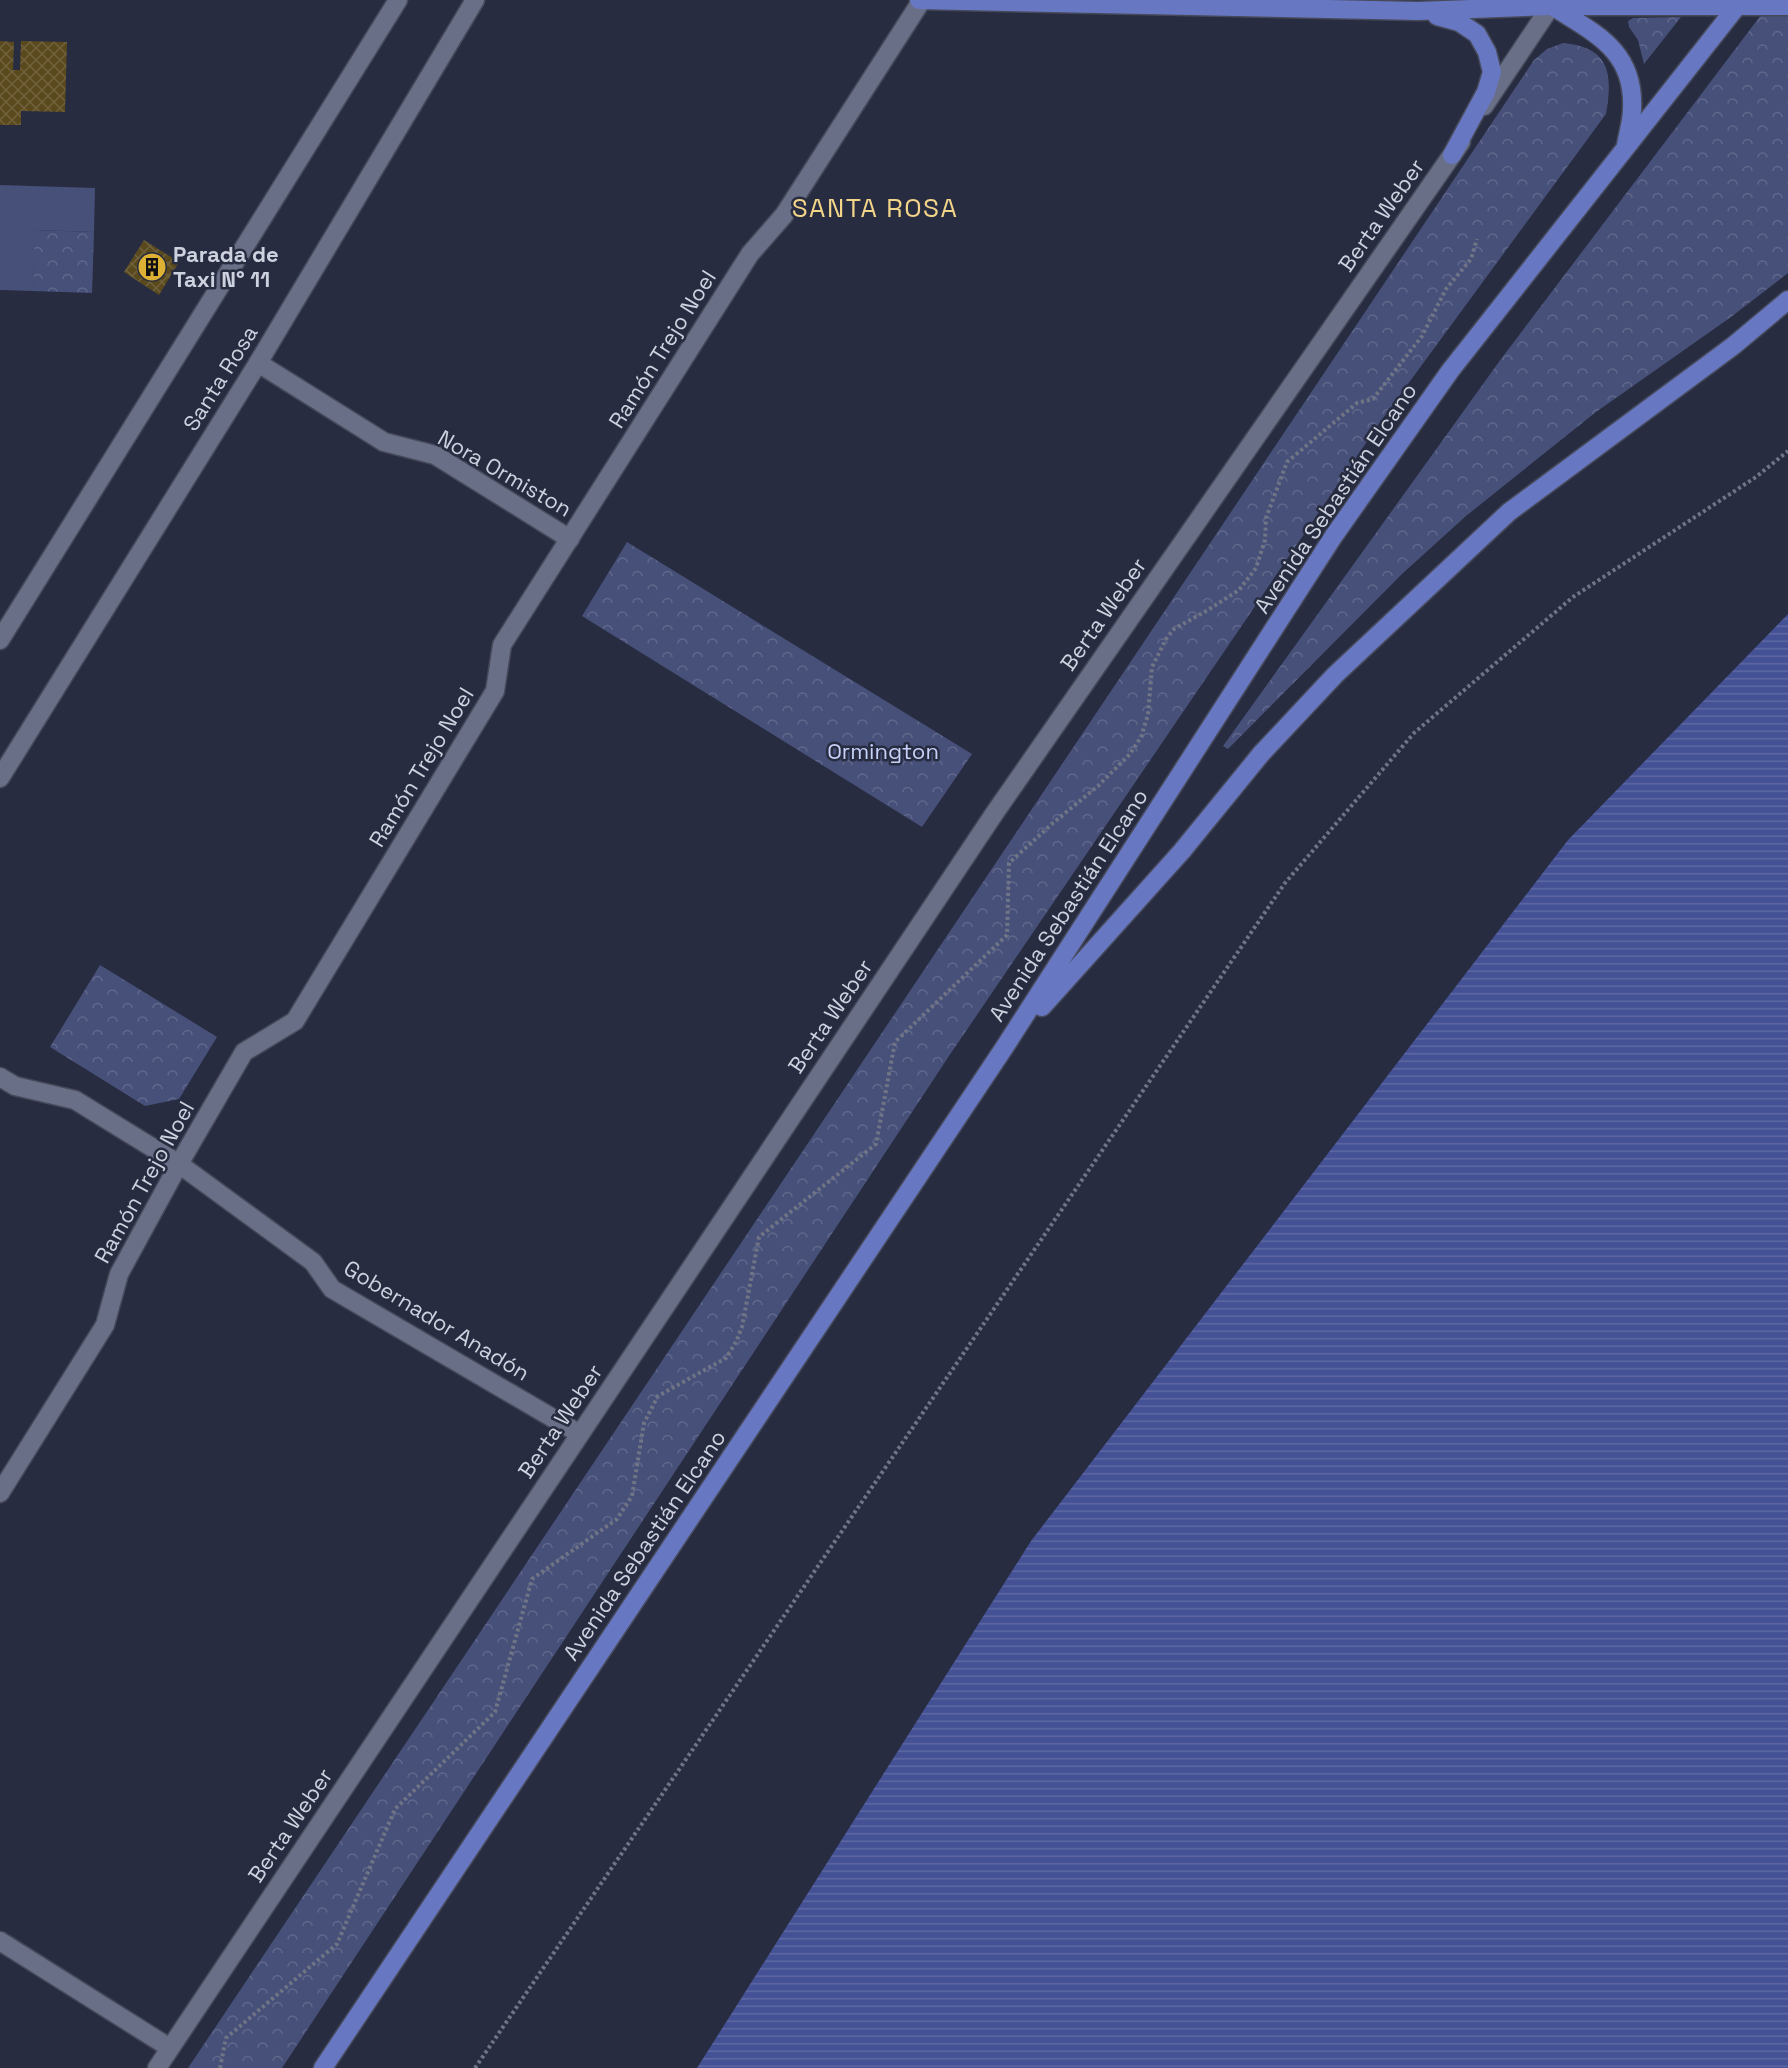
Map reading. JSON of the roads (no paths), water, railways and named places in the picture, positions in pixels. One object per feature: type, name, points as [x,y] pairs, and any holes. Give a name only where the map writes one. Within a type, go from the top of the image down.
[{"type":"main road","points":[[921,0],[1418,10],[1553,3],[1739,3],[1788,6]]},
{"type":"main road","points":[[1553,3],[1603,38],[1620,57],[1629,80],[1632,108],[1626,149]]},
{"type":"main road","name":"Avenida Sebastián Elcano","points":[[323,2068],[1004,1048],[1334,537],[1450,371],[1739,3]]},
{"type":"main road","points":[[1418,10],[1459,22],[1477,34],[1487,52],[1492,72],[1486,92],[1452,155]]},
{"type":"main road","name":"Avenida Sebastián Elcano","points":[[1004,1048],[1182,851],[1261,754],[1335,675],[1509,512],[1733,346],[1788,300]]},
{"type":"street","points":[[0,640],[398,0]]},
{"type":"street","name":"Santa Rosa","points":[[0,778],[258,363],[475,0]]},
{"type":"street","name":"Ramón Trejo Noel","points":[[0,1493],[105,1324],[118,1274],[244,1052],[295,1021],[495,691],[502,645],[750,254],[784,215],[921,0]]},
{"type":"street","name":"Berta Weber","points":[[157,2068],[994,814],[1452,155],[1553,3]]},
{"type":"street","name":"Nora Ormiston","points":[[258,363],[384,442],[435,455],[570,539]]},
{"type":"street","name":"Gobernador Anadón","points":[[0,1077],[15,1086],[75,1100],[179,1164],[313,1262],[332,1288],[580,1434]]},
{"type":"street","points":[[0,1941],[170,2048]]},
{"type":"place","name":"Parada de Taxi N° 11","points":[[152,267]]},
{"type":"district","name":"SANTA ROSA","points":[[875,208]]},
{"type":"park label","name":"Ormington","points":[[883,751]]}]
